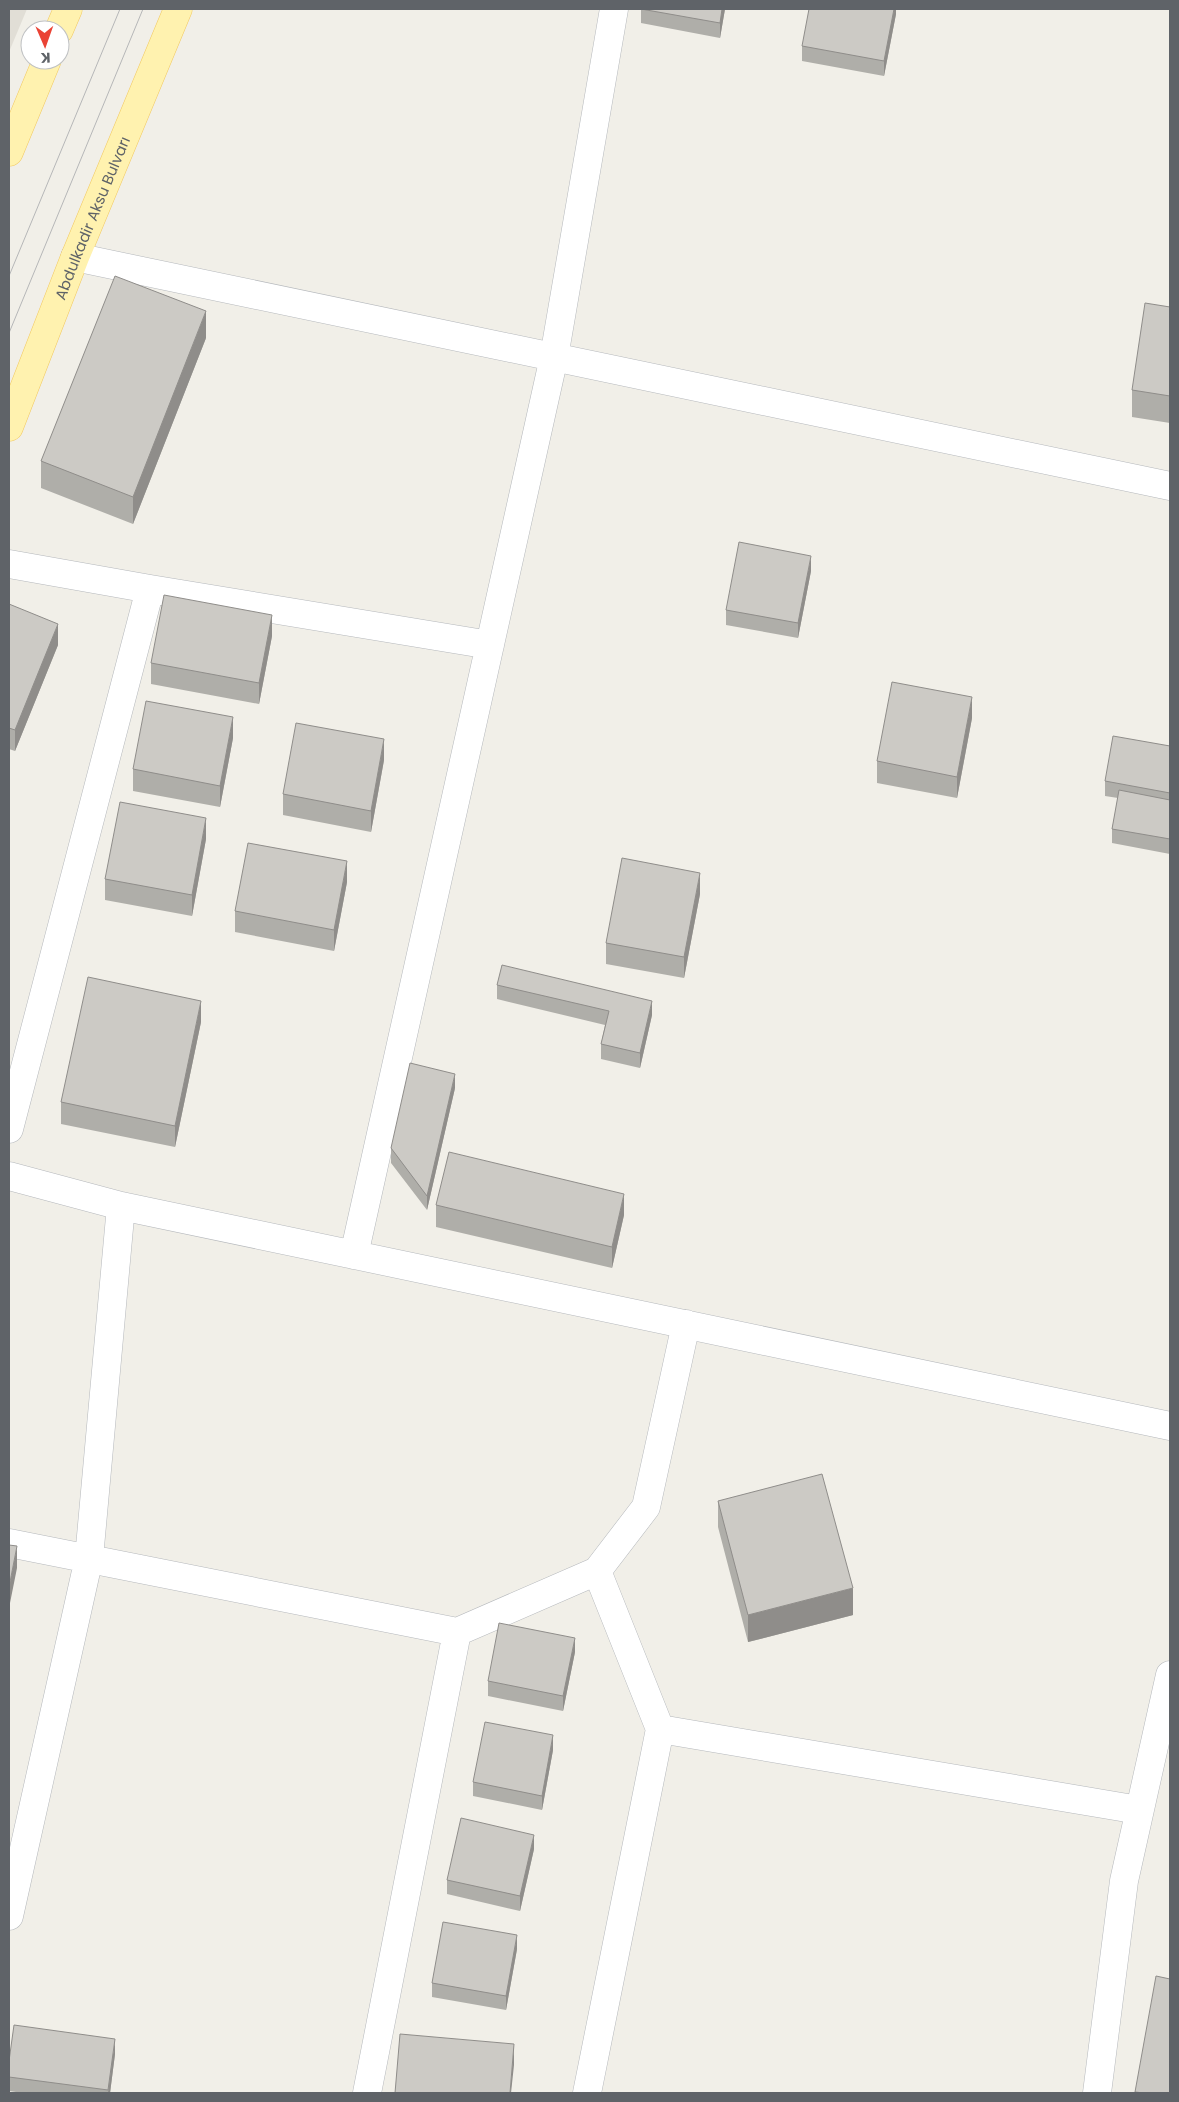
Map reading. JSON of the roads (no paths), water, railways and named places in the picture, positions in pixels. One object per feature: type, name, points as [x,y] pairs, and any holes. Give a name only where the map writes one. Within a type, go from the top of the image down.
[{"type":"main road","name":"Abdulkadir Aksu Bulvarı","points":[[9,427],[75,257],[178,9]]},
{"type":"main road","points":[[9,152],[43,70]]},
{"type":"street","points":[[354,1255],[554,357],[614,9]]},
{"type":"street","points":[[75,257],[1170,486]]},
{"type":"street","points":[[9,564],[490,645]]},
{"type":"street","points":[[9,1129],[150,589]]},
{"type":"street","points":[[9,1176],[121,1206],[1170,1426]]},
{"type":"street","points":[[9,1916],[89,1558],[121,1206]]},
{"type":"street","points":[[9,1543],[457,1632],[597,1571],[646,1507],[686,1324]]},
{"type":"street","points":[[587,2093],[660,1729],[597,1571]]},
{"type":"street","points":[[367,2093],[457,1632]]},
{"type":"street","points":[[1096,2093],[1124,1881],[1170,1676]]},
{"type":"street","points":[[660,1729],[1139,1810]]},
{"type":"tram line","points":[[9,276],[120,9]]},
{"type":"tram line","points":[[9,333],[143,9]]}]
